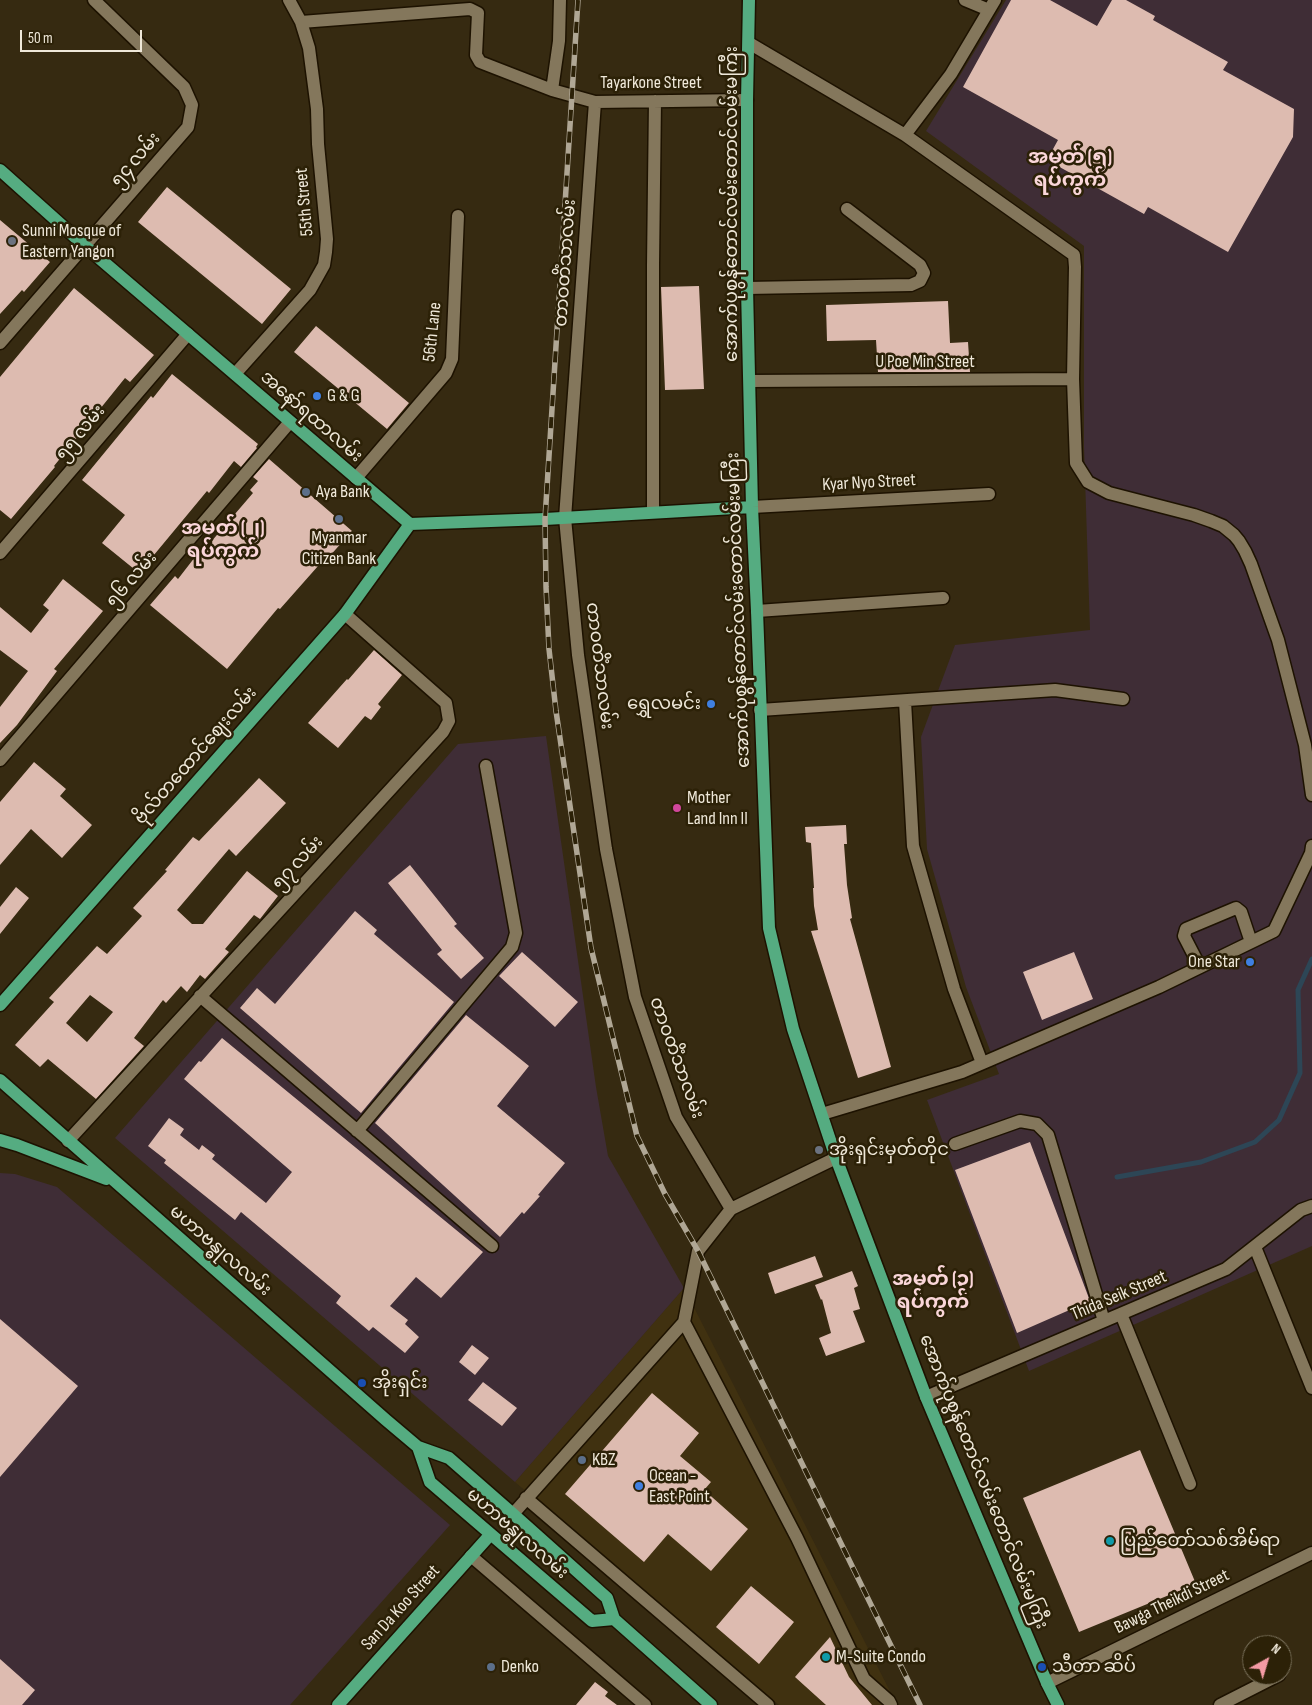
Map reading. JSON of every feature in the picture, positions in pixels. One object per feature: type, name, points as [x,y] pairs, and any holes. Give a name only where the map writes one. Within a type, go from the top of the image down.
[{"type":"main road","name":"အောက်ပုစွန်တောင်လမ်းတောင်လမ်းမကြီး","points":[[749,0],[746,100],[747,288],[752,507],[769,928],[793,1029],[836,1158],[926,1397],[1046,1683],[1058,1705]]},
{"type":"main road","name":"အနော်ရထာလမ်း","points":[[0,170],[85,246],[410,524]]},
{"type":"main road","points":[[410,524],[565,518],[752,507]]},
{"type":"main road","name":"ဗိုလ်တထောင်ဈေးလမ်း","points":[[0,1004],[345,614],[410,524]]},
{"type":"main road","name":"မဟာဗန္ဓုလလမ်း","points":[[0,1080],[418,1447],[449,1458],[607,1598],[614,1619],[711,1705]]},
{"type":"main road","points":[[0,1140],[113,1181]]},
{"type":"main road","name":"မဟာဗန္ဓုလလမ်း","points":[[418,1447],[430,1482],[490,1535],[592,1621],[614,1619]]},
{"type":"main road","name":"San Da Koo Street","points":[[338,1705],[490,1535]]},
{"type":"street","name":"၅၄ လမ်း","points":[[0,343],[188,127],[192,105],[184,88],[94,0]]},
{"type":"street","name":"55th Street","points":[[235,374],[310,290],[324,264],[327,238],[318,144],[317,109],[309,48],[300,22],[289,0]]},
{"type":"street","points":[[552,90],[559,41],[560,0]]},
{"type":"street","points":[[905,135],[951,74],[992,5],[965,0]]},
{"type":"street","name":"Tayarkone Street","points":[[300,22],[470,8],[478,13],[476,55],[480,62],[552,90],[595,102],[746,100]]},
{"type":"street","points":[[749,43],[905,135],[1074,255],[1073,379],[1076,464],[1088,482],[1108,494],[1194,515],[1223,526],[1234,535],[1245,551],[1278,640],[1305,745],[1312,795]]},
{"type":"street","points":[[653,512],[655,101]]},
{"type":"street","name":"တာဝတိံသာလမ်း","points":[[595,102],[565,518],[578,655],[606,849],[635,997],[676,1117],[731,1209]]},
{"type":"street","points":[[747,288],[911,285],[920,282],[924,273],[920,265],[847,209]]},
{"type":"street","name":"56th Lane","points":[[356,478],[446,373],[452,359],[458,216]]},
{"type":"street","name":"၅၅ လမ်း","points":[[0,553],[188,334]]},
{"type":"street","name":"U Poe Min Street","points":[[750,382],[1073,379]]},
{"type":"street","name":"၅၆ လမ်း","points":[[0,760],[290,422]]},
{"type":"street","name":"Kyar Nyo Street","points":[[752,507],[989,494]]},
{"type":"street","points":[[757,611],[942,598]]},
{"type":"street","name":"၅၇ လမ်း","points":[[68,1141],[443,732],[449,721],[446,703],[345,614]]},
{"type":"street","points":[[760,710],[1055,690],[1123,699]]},
{"type":"street","points":[[905,701],[913,846],[954,989],[982,1063]]},
{"type":"street","points":[[357,1130],[512,947],[516,933],[486,766]]},
{"type":"street","points":[[822,1114],[962,1072],[1159,987],[1274,931],[1311,853],[1312,846]]},
{"type":"street","points":[[1200,967],[1184,936],[1186,929],[1236,908],[1241,912],[1251,942]]},
{"type":"street","points":[[200,996],[492,1246]]},
{"type":"street","points":[[955,1144],[1020,1121],[1037,1124],[1048,1135],[1104,1321]]},
{"type":"street","points":[[512,1514],[684,1322],[698,1251],[731,1209],[836,1158]]},
{"type":"street","name":"Thida Seik Street","points":[[926,1397],[1226,1269],[1301,1210],[1312,1206]]},
{"type":"street","points":[[1255,1247],[1312,1388]]},
{"type":"street","points":[[1121,1314],[1190,1484]]},
{"type":"street","points":[[684,1322],[797,1538],[864,1679],[891,1705]]},
{"type":"street","points":[[526,1498],[768,1705]]},
{"type":"street","name":"Bawga Theikdi Street","points":[[1046,1683],[1312,1553]]},
{"type":"street","points":[[471,1556],[645,1705]]},
{"type":"street","points":[[1220,1705],[1259,1685]]},
{"type":"shaded area","points":[[1006,0],[1312,0],[1312,1246],[1029,1371],[927,1100],[999,1074],[966,987],[927,849],[921,737],[955,645],[1090,630],[1084,447],[1084,246],[926,131]]},
{"type":"shaded area","points":[[546,736],[596,1087],[608,1156],[684,1288],[515,1482],[115,1138],[458,744]]},
{"type":"shaded area","points":[[0,1173],[15,1174],[57,1187],[450,1525],[290,1705],[0,1705]]},
{"type":"shaded area","points":[[684,1288],[897,1705],[779,1705],[515,1482]]},
{"type":"building","points":[[1011,0],[1050,0],[1097,26],[1112,0],[1126,0],[1155,16],[1153,20],[1228,62],[1223,70],[1294,109],[1293,137],[1228,252],[1148,207],[1144,214],[1047,160],[1058,140],[963,87]]},
{"type":"building","points":[[167,187],[291,289],[262,324],[138,222]]},
{"type":"building","name":"Sunni Mosque of Eastern Yangon","points":[[0,220],[50,262],[24,292],[22,290],[0,314]]},
{"type":"building","points":[[699,286],[704,389],[665,390],[661,287]]},
{"type":"building","points":[[74,288],[154,355],[130,382],[125,378],[55,467],[11,519],[0,510],[0,377]]},
{"type":"building","points":[[948,301],[950,343],[968,342],[970,372],[878,372],[876,340],[827,341],[826,305]]},
{"type":"building","points":[[316,326],[409,403],[387,429],[294,352]]},
{"type":"building","points":[[172,374],[258,444],[257,448],[241,467],[234,461],[209,493],[207,491],[139,573],[102,543],[125,515],[82,480],[151,396],[153,398]]},
{"type":"building","points":[[269,459],[352,531],[280,609],[278,608],[227,669],[150,605],[175,576],[178,579],[202,548],[204,550],[253,493],[250,490],[258,481],[253,477]]},
{"type":"building","points":[[63,579],[103,611],[54,669],[57,671],[17,725],[0,743],[0,707],[28,671],[0,650],[0,607],[31,633],[49,610],[43,605]]},
{"type":"building","points":[[374,650],[402,675],[378,704],[381,707],[371,720],[365,716],[338,748],[308,723]]},
{"type":"building","points":[[34,762],[66,789],[60,796],[92,825],[62,858],[31,829],[0,865],[0,802]]},
{"type":"building","points":[[259,778],[286,803],[236,856],[229,849],[177,910],[192,924],[203,924],[247,871],[278,896],[260,919],[254,915],[225,949],[229,952],[205,979],[200,975],[187,992],[181,986],[166,1003],[163,1000],[134,1038],[144,1046],[96,1099],[48,1059],[40,1067],[15,1045],[54,1002],[49,998],[97,946],[107,954],[142,916],[133,908],[167,871],[165,870],[193,837],[199,841]],"holes":[[[90,995],[113,1012],[87,1042],[66,1023]]]},
{"type":"building","points":[[846,825],[847,844],[844,844],[852,918],[850,919],[891,1067],[858,1078],[811,931],[818,930],[814,906],[811,843],[806,842],[805,827]]},
{"type":"building","points":[[410,865],[457,924],[454,926],[484,958],[461,979],[437,954],[442,950],[388,883]]},
{"type":"building","points":[[16,887],[29,898],[0,934],[0,907]]},
{"type":"building","points":[[355,911],[377,930],[374,934],[454,1002],[361,1113],[240,1008],[257,988],[275,1004]]},
{"type":"building","points":[[522,952],[578,1002],[555,1027],[499,976]]},
{"type":"building","points":[[1074,952],[1093,999],[1042,1020],[1023,972]]},
{"type":"building","points":[[466,1015],[529,1066],[497,1106],[565,1163],[538,1195],[540,1196],[524,1214],[522,1212],[500,1237],[375,1123]]},
{"type":"building","points":[[222,1038],[483,1252],[441,1298],[416,1277],[390,1306],[408,1320],[405,1324],[419,1337],[405,1353],[373,1327],[369,1331],[336,1303],[341,1296],[241,1212],[235,1220],[164,1163],[166,1160],[148,1146],[169,1118],[184,1129],[180,1135],[199,1150],[202,1145],[215,1155],[212,1159],[266,1203],[292,1172],[184,1079]]},
{"type":"building","points":[[1030,1142],[1090,1301],[1017,1333],[955,1170]]},
{"type":"building","points":[[815,1256],[823,1277],[775,1294],[768,1273]]},
{"type":"building","points":[[852,1271],[858,1286],[854,1288],[860,1309],[853,1311],[865,1342],[826,1356],[819,1338],[831,1333],[822,1299],[815,1285]]},
{"type":"building","points":[[0,1319],[78,1386],[0,1477]]},
{"type":"building","points":[[472,1345],[489,1358],[475,1375],[459,1362]]},
{"type":"building","points":[[483,1382],[517,1408],[502,1426],[468,1400]]},
{"type":"building","name":"Ocean - East Point","points":[[652,1393],[699,1433],[680,1456],[711,1482],[704,1490],[748,1529],[711,1571],[668,1534],[644,1562],[565,1494]]},
{"type":"building","name":"ပြည်တော်သစ်အိမ််ရာ","points":[[1140,1450],[1196,1584],[1079,1632],[1023,1498]]},
{"type":"building","points":[[751,1586],[794,1622],[759,1664],[716,1627]]},
{"type":"building","name":"M-Suite Condo","points":[[830,1637],[849,1677],[872,1705],[826,1705],[795,1677]]},
{"type":"building","points":[[0,1659],[35,1690],[22,1705],[0,1705]]},
{"type":"building","points":[[595,1682],[608,1692],[605,1696],[617,1705],[576,1705]]},
{"type":"waterway","points":[[1117,1177],[1201,1162],[1255,1142],[1279,1120],[1300,1073],[1298,990],[1312,959]]},
{"type":"railway","points":[[578,0],[545,519],[549,649],[556,711],[591,948],[637,1136],[665,1194],[698,1251],[920,1705]]},
{"type":"place","name":"Sunni Mosque of Eastern Yangon","points":[[12,241]]},
{"type":"place","name":"G & G","points":[[317,396]]},
{"type":"place","name":"Aya Bank","points":[[306,492]]},
{"type":"place","name":"Myanmar Citizen Bank","points":[[339,519]]},
{"type":"place","name":"ရွှေလမင်း","points":[[711,704]]},
{"type":"place","name":"Mother Land Inn II","points":[[677,808]]},
{"type":"place","name":"One Star","points":[[1250,962]]},
{"type":"place","name":"အိုးရှင်းမှတ်တိုင","points":[[819,1150]]},
{"type":"place","name":"အိုးရှင်း","points":[[362,1383]]},
{"type":"place","name":"KBZ","points":[[582,1460]]},
{"type":"place","name":"Ocean - East Point","points":[[639,1486]]},
{"type":"place","name":"ပြည်တော်သစ်အိမ််ရာ","points":[[1110,1541]]},
{"type":"place","name":"M-Suite Condo","points":[[826,1657]]},
{"type":"place","name":"Denko","points":[[491,1667]]},
{"type":"place","name":"သီတာ ဆိပ်","points":[[1042,1667]]},
{"type":"district","name":"အမှတ် (၅) ရပ်ကွက်","points":[[1070,170]]},
{"type":"district","name":"အမှတ် (၂) ရပ်ကွက်","points":[[223,540]]},
{"type":"district","name":"အမှတ် (၃) ရပ်ကွက်","points":[[933,1292]]}]
